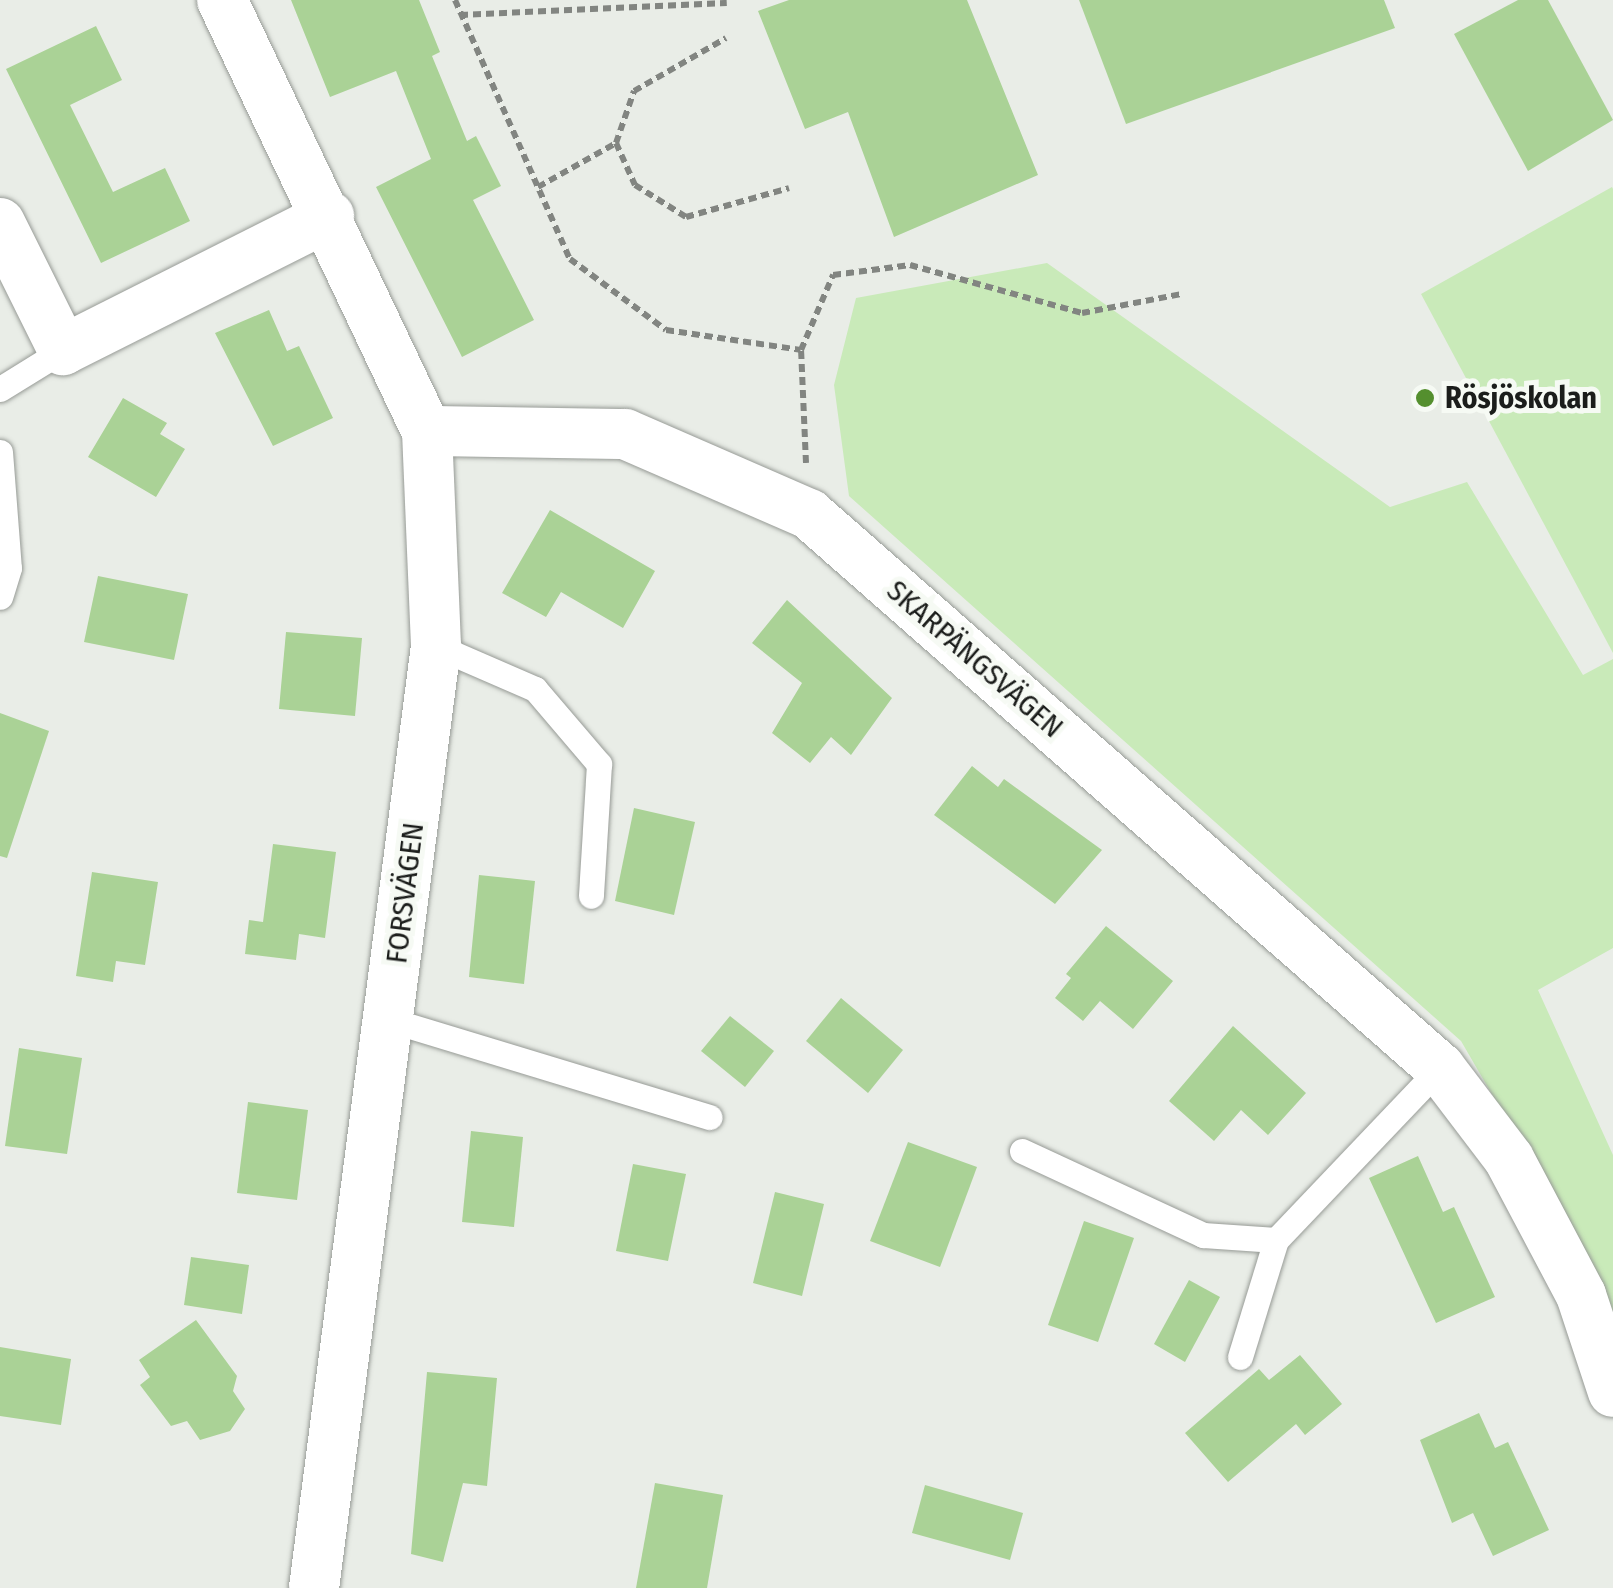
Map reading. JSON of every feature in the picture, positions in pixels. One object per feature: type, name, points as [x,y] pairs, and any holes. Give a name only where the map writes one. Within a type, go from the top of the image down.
[{"type":"street","name":"FORSVÄGEN","points":[[222,0],[329,216],[427,431],[436,646],[314,1588]]},
{"type":"street","points":[[0,223],[63,350],[329,216]]},
{"type":"street","name":"SKARPÄNGSVÄGEN","points":[[427,431],[625,434],[809,514],[1440,1068],[1510,1159],[1581,1296],[1613,1392]]},
{"type":"lane","points":[[0,389],[63,350]]},
{"type":"lane","points":[[0,452],[9,568],[0,597]]},
{"type":"lane","points":[[436,646],[535,690],[598,764],[592,896]]},
{"type":"lane","points":[[390,1020],[710,1117]]},
{"type":"lane","points":[[1240,1358],[1276,1240],[1440,1068]]},
{"type":"lane","points":[[1022,1151],[1203,1235],[1276,1240]]},
{"type":"path","points":[[455,0],[570,259],[666,330],[801,350]]},
{"type":"path","points":[[460,14],[727,3]]},
{"type":"path","points":[[538,187],[616,143],[634,91],[726,38]]},
{"type":"path","points":[[616,143],[635,185],[686,217],[789,188]]},
{"type":"path","points":[[809,514],[801,350],[833,275],[910,265],[1082,313],[1182,294]]},
{"type":"green space","points":[[1613,189],[1613,653],[1421,294]]},
{"type":"green space","points":[[1047,263],[1390,507],[1467,482],[1583,675],[1613,659],[1613,948],[1538,990],[1613,1155],[1613,1334],[1573,1234],[1461,1041],[849,496],[834,385],[856,298]]},
{"type":"building","points":[[291,0],[419,0],[440,52],[432,56],[467,141],[476,136],[501,186],[473,200],[534,320],[462,357],[376,187],[431,159],[396,71],[330,97]]},
{"type":"building","points":[[789,0],[967,0],[1038,175],[894,237],[848,112],[805,129],[758,11]]},
{"type":"building","points":[[1079,0],[1384,0],[1395,28],[1126,124]]},
{"type":"building","points":[[1518,0],[1548,0],[1613,120],[1528,171],[1454,34]]},
{"type":"building","points":[[96,26],[122,80],[70,105],[113,192],[165,168],[190,221],[101,263],[6,69]]},
{"type":"building","points":[[269,310],[287,351],[299,346],[333,418],[273,446],[215,333]]},
{"type":"building","points":[[123,398],[167,423],[160,434],[185,449],[156,497],[88,457]]},
{"type":"building","points":[[550,510],[655,571],[623,628],[561,592],[546,617],[502,593]]},
{"type":"building","points":[[98,576],[188,594],[174,660],[84,642]]},
{"type":"building","points":[[787,600],[892,698],[851,755],[831,737],[810,763],[772,733],[802,683],[752,643]]},
{"type":"building","points":[[286,632],[362,638],[355,716],[279,709]]},
{"type":"building","points":[[0,713],[49,731],[7,858],[0,856]]},
{"type":"building","points":[[972,766],[998,787],[1004,779],[1102,850],[1055,904],[934,815]]},
{"type":"building","points":[[634,808],[695,822],[674,915],[615,901]]},
{"type":"building","points":[[273,844],[336,852],[325,938],[299,934],[296,960],[245,954],[249,920],[263,922]]},
{"type":"building","points":[[92,872],[158,882],[145,965],[116,961],[113,982],[76,976]]},
{"type":"building","points":[[479,875],[535,881],[524,984],[469,977]]},
{"type":"building","points":[[1106,926],[1173,981],[1133,1029],[1100,1001],[1083,1021],[1055,998],[1071,978],[1066,974]]},
{"type":"building","points":[[841,998],[903,1050],[868,1093],[806,1041]]},
{"type":"building","points":[[730,1016],[774,1051],[745,1087],[701,1051]]},
{"type":"building","points":[[1233,1026],[1306,1093],[1268,1135],[1241,1110],[1214,1141],[1169,1101]]},
{"type":"building","points":[[19,1048],[82,1058],[67,1154],[5,1146]]},
{"type":"building","points":[[248,1102],[308,1110],[297,1200],[237,1193]]},
{"type":"building","points":[[471,1131],[523,1137],[514,1227],[462,1222]]},
{"type":"building","points":[[908,1142],[977,1167],[940,1267],[870,1241]]},
{"type":"building","points":[[1418,1156],[1443,1212],[1454,1207],[1495,1297],[1436,1323],[1369,1178]]},
{"type":"building","points":[[633,1164],[686,1174],[668,1261],[616,1251]]},
{"type":"building","points":[[775,1192],[824,1204],[802,1296],[753,1283]]},
{"type":"building","points":[[1084,1221],[1134,1238],[1098,1342],[1048,1325]]},
{"type":"building","points":[[191,1257],[249,1265],[242,1314],[184,1305]]},
{"type":"building","points":[[1189,1280],[1220,1297],[1185,1362],[1154,1344]]},
{"type":"building","points":[[196,1320],[237,1376],[233,1391],[245,1409],[230,1431],[200,1440],[187,1421],[171,1426],[140,1385],[150,1377],[139,1360]]},
{"type":"building","points":[[0,1347],[71,1359],[61,1425],[0,1416]]},
{"type":"building","points":[[1300,1355],[1342,1404],[1305,1435],[1296,1424],[1228,1482],[1185,1433],[1259,1369],[1269,1380]]},
{"type":"building","points":[[427,1372],[497,1378],[487,1486],[463,1483],[443,1562],[411,1554]]},
{"type":"building","points":[[1479,1413],[1495,1448],[1508,1442],[1549,1530],[1493,1556],[1473,1513],[1452,1523],[1420,1440]]},
{"type":"building","points":[[655,1483],[723,1495],[707,1588],[636,1588]]},
{"type":"building","points":[[925,1485],[1023,1513],[1010,1560],[912,1533]]},
{"type":"place","name":"Rösjöskolan","points":[[1425,398]]}]
